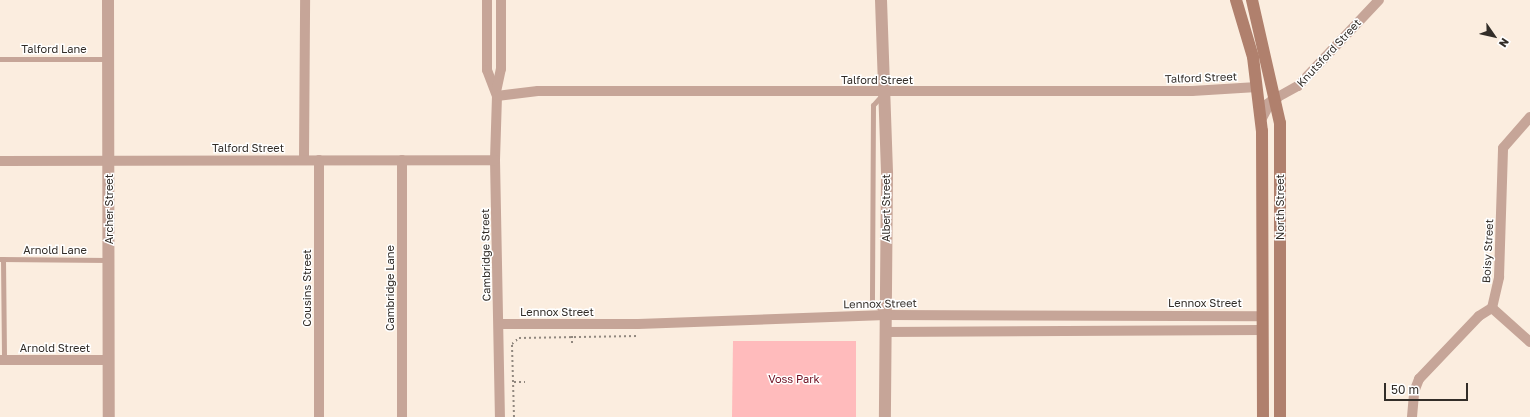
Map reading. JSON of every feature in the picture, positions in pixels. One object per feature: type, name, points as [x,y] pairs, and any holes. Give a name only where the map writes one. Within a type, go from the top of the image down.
[{"type":"main road","name":"North Street","points":[[1236,0],[1253,57],[1261,118],[1263,417]]},
{"type":"main road","name":"North Street","points":[[1252,0],[1276,98],[1280,148],[1280,417]]},
{"type":"street","name":"Archer Street","points":[[108,0],[109,417]]},
{"type":"street","points":[[304,160],[305,0]]},
{"type":"street","name":"Cambridge Street","points":[[487,0],[487,70],[497,94]]},
{"type":"street","name":"Cambridge Street","points":[[500,417],[495,160],[497,94],[501,69],[501,0]]},
{"type":"street","name":"Albert Street","points":[[881,0],[885,92],[885,417]]},
{"type":"street","name":"Knutsford Street","points":[[1261,118],[1268,105],[1276,98],[1298,86],[1379,0]]},
{"type":"street","name":"Talford Street","points":[[497,94],[538,91],[1192,91],[1257,88]]},
{"type":"street","name":"Boisy Street","points":[[1492,308],[1499,277],[1503,148],[1530,117]]},
{"type":"street","name":"Cousins Street","points":[[319,160],[319,417]]},
{"type":"street","name":"Cambridge Lane","points":[[402,160],[402,417]]},
{"type":"street","name":"Talford Street","points":[[0,161],[495,160]]},
{"type":"street","points":[[1412,417],[1414,392],[1429,367],[1479,316],[1492,308],[1530,342]]},
{"type":"street","name":"Lennox Street","points":[[499,324],[638,324],[886,315],[1262,316]]},
{"type":"street","points":[[886,332],[1262,330]]},
{"type":"street","name":"Arnold Street","points":[[2,360],[109,360]]},
{"type":"lane","name":"Talford Lane","points":[[0,59],[108,59]]},
{"type":"lane","name":"Arnold Lane","points":[[2,360],[1,260],[108,260]]},
{"type":"path","points":[[514,417],[512,344],[519,338],[638,336]]},
{"type":"path","points":[[512,356],[518,356]]},
{"type":"path","points":[[514,382],[525,382]]},
{"type":"green space","name":"Voss Park","points":[[733,341],[856,341],[856,417],[732,417]]}]
